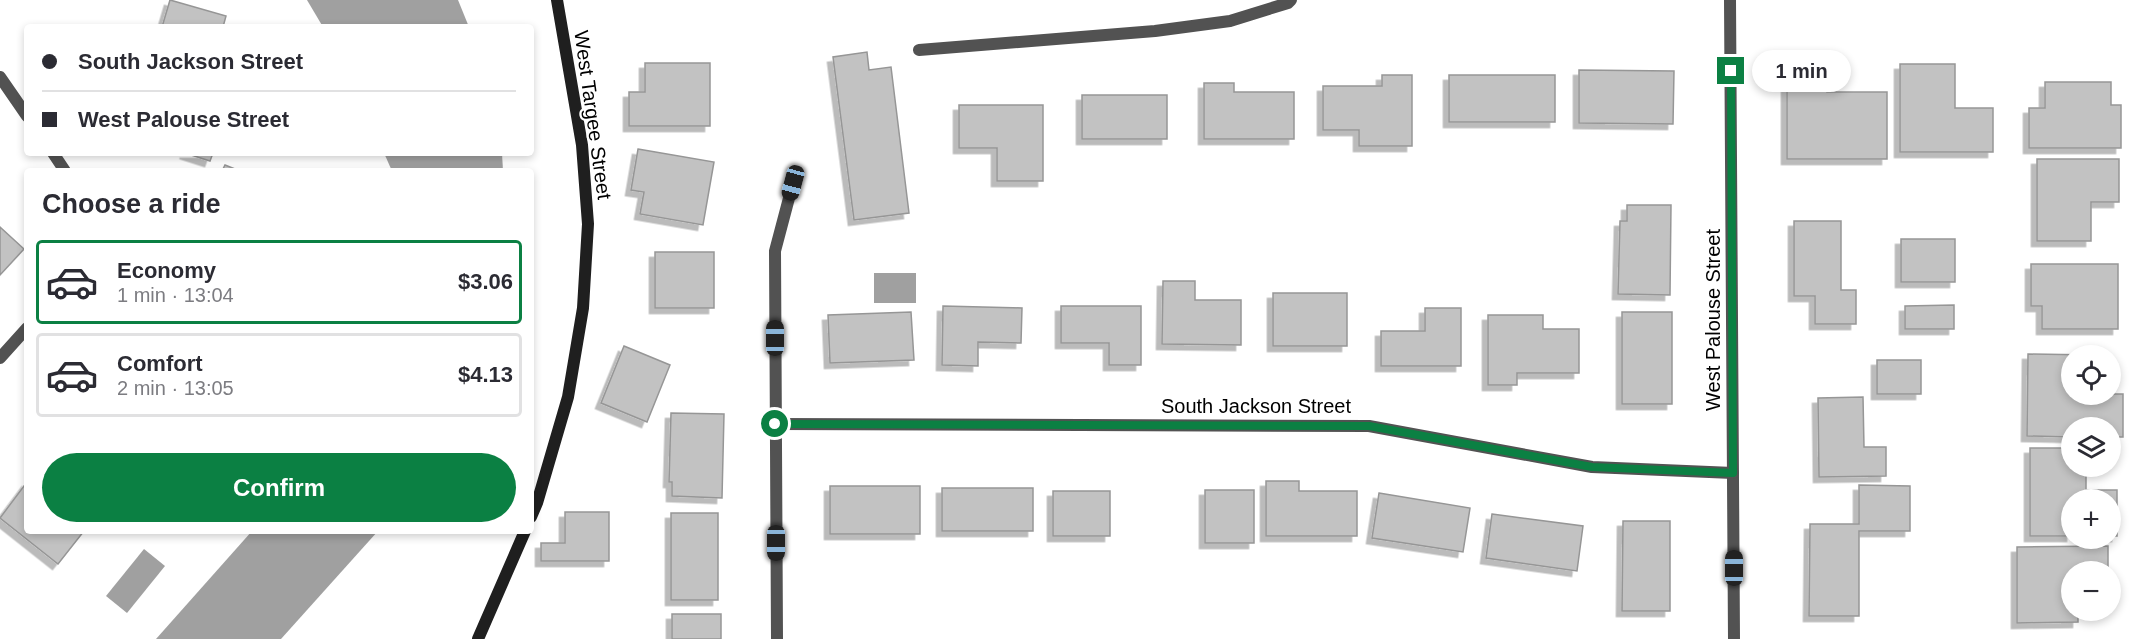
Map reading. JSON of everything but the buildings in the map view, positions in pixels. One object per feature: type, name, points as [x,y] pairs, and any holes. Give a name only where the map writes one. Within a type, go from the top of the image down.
[{"type":"street","name":"West Targee Street","points":[[534,510],[568,397],[583,308],[588,224],[582,145],[557,0]]},
{"type":"street","points":[[919,50],[1155,31],[1230,21],[1291,0]]},
{"type":"street","name":"West Palouse Street","points":[[1730,0],[1734,639]]},
{"type":"street","points":[[0,77],[24,112]]},
{"type":"street","points":[[777,639],[775,251],[793,183]]},
{"type":"street","points":[[0,358],[24,331]]},
{"type":"street","name":"South Jackson Street","points":[[775,424],[1369,426],[1592,467],[1733,473]]},
{"type":"street","points":[[478,639],[524,534]]},
{"type":"shaded area","points":[[307,0],[458,0],[468,24],[321,24]]},
{"type":"shaded area","points":[[385,156],[502,156],[503,168],[391,168]]},
{"type":"shaded area","points":[[874,273],[916,273],[916,303],[874,303]]},
{"type":"shaded area","points":[[249,534],[375,534],[281,639],[156,639]]},
{"type":"shaded area","points":[[144,549],[165,566],[127,613],[106,596]]},
{"type":"route","points":[[775,424],[1369,426],[1592,467],[1733,473],[1731,71]]}]
